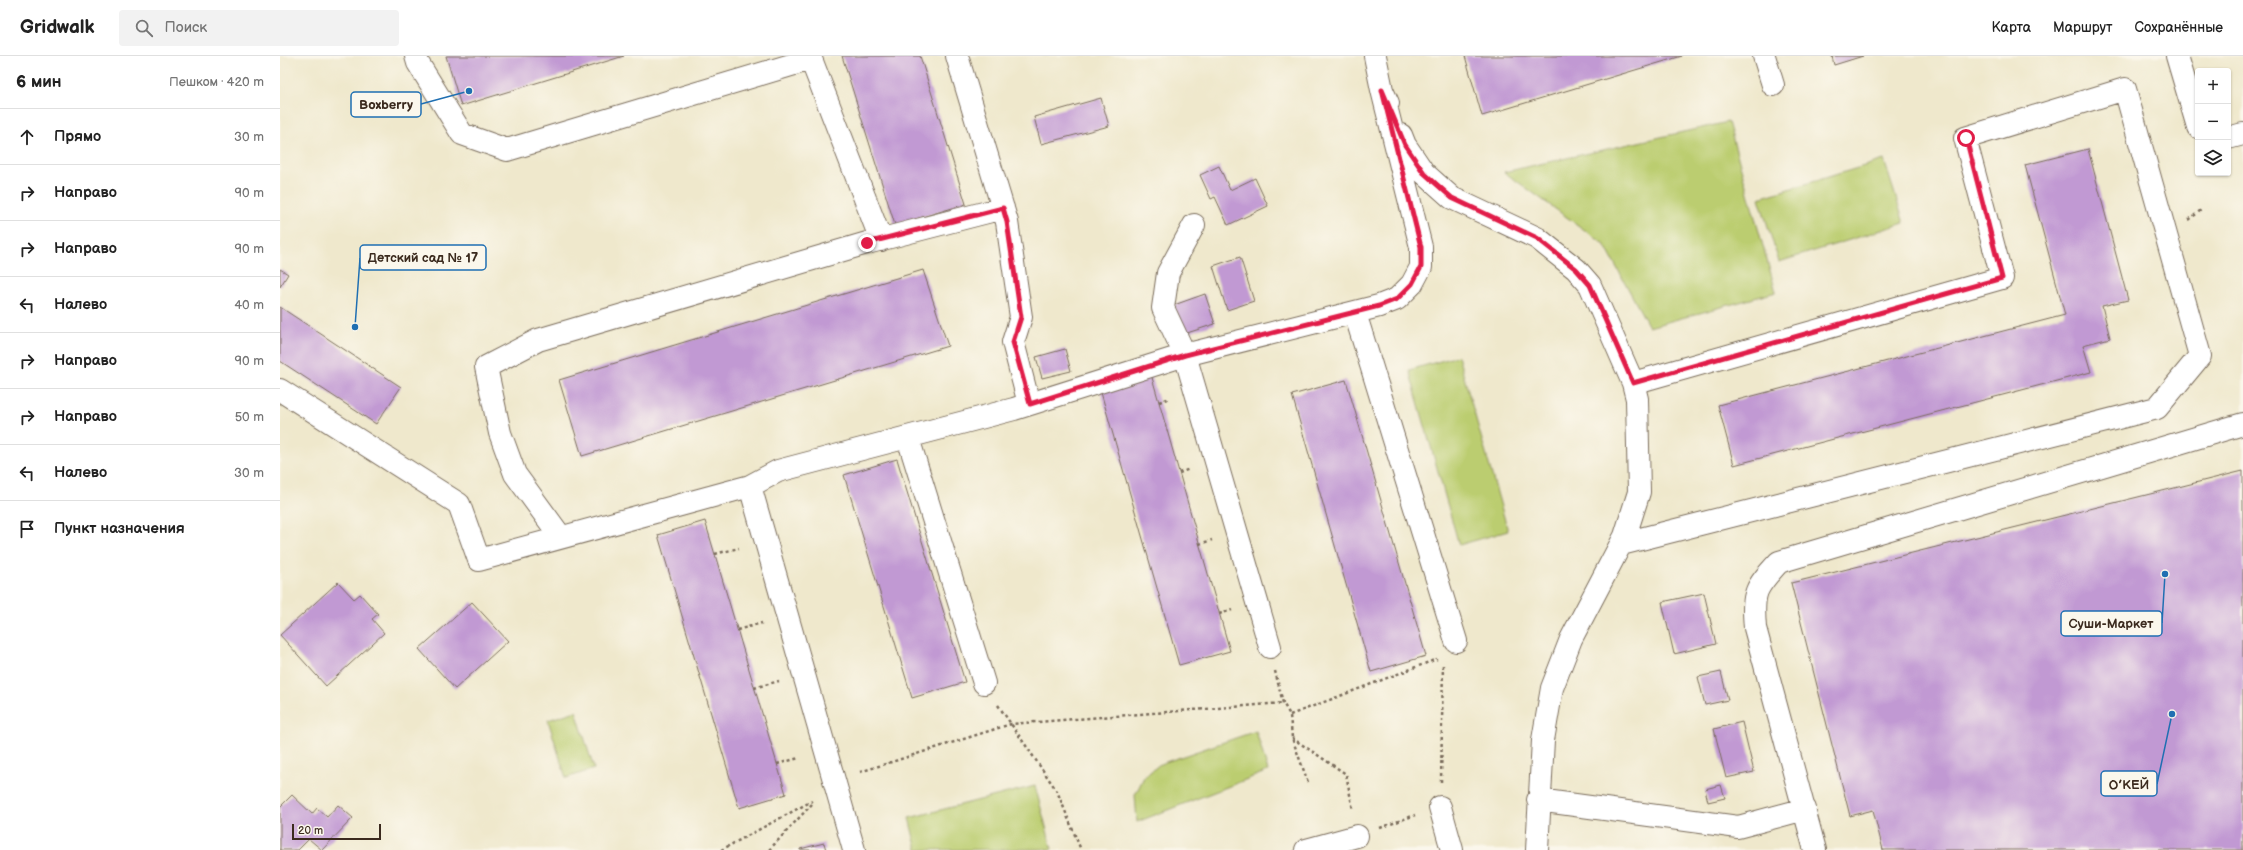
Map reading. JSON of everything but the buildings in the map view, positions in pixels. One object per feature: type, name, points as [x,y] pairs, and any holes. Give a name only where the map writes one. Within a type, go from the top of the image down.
[{"type":"street","points":[[416,56],[418,63],[462,134],[507,150],[811,59],[881,240]]},
{"type":"street","points":[[957,56],[1007,222],[1021,317],[1013,342],[1030,404]]},
{"type":"street","points":[[280,390],[458,504],[479,560],[750,486],[778,471],[908,438],[1030,404],[1185,355],[1355,313],[1397,299],[1412,284],[1421,267],[1421,247],[1375,56]]},
{"type":"street","points":[[1764,56],[1773,85]]},
{"type":"street","points":[[2177,56],[2195,117]]},
{"type":"street","points":[[1621,544],[2156,408],[2200,356],[2125,89],[1966,138],[2002,278],[1633,383]]},
{"type":"street","points":[[1382,90],[1405,145],[1424,173],[1452,198],[1537,238],[1576,269],[1590,285],[1633,383],[1637,399],[1639,492],[1621,544],[1570,639],[1552,688],[1542,740],[1538,800],[1537,850]]},
{"type":"street","points":[[2231,137],[2243,134]]},
{"type":"street","points":[[561,537],[516,474],[500,433],[486,367],[538,340],[881,240],[1003,208]]},
{"type":"street","points":[[1194,225],[1168,273],[1163,308],[1185,355],[1270,647]]},
{"type":"street","points":[[1355,313],[1456,641]]},
{"type":"street","points":[[1815,850],[1755,628],[1753,602],[1761,581],[1779,562],[2243,424]]},
{"type":"street","points":[[908,438],[984,683]]},
{"type":"street","points":[[750,486],[824,751],[835,780],[854,850]]},
{"type":"street","points":[[1538,800],[1738,827],[1805,809]]},
{"type":"street","points":[[1440,807],[1452,850]]},
{"type":"street","points":[[1306,850],[1357,836]]},
{"type":"path","points":[[1270,647],[1283,703],[1290,715],[1292,738],[1309,785]]},
{"type":"path","points":[[1290,715],[1443,656],[1440,807],[1357,836],[1346,774],[1292,738]]},
{"type":"path","points":[[984,683],[1057,791],[1081,850]]},
{"type":"path","points":[[835,780],[1011,724],[1283,703]]},
{"type":"path","points":[[721,850],[817,798],[769,850]]},
{"type":"green space","points":[[1728,122],[1776,292],[1649,327],[1604,244],[1504,172]]},
{"type":"green space","points":[[1884,160],[1904,223],[1779,262],[1759,198]]},
{"type":"green space","points":[[1458,356],[1508,531],[1459,545],[1409,370]]},
{"type":"green space","points":[[576,711],[594,769],[566,778],[548,720]]},
{"type":"green space","points":[[1256,731],[1268,771],[1137,822],[1135,795],[1144,777],[1160,764]]},
{"type":"green space","points":[[1035,786],[1052,849],[917,850],[909,818]]},
{"type":"place","name":"Boxberry","points":[[469,91]]},
{"type":"place","name":"Детский сад № 17","points":[[355,327]]},
{"type":"place","name":"Суши-Маркет","points":[[2165,574]]},
{"type":"place","name":"О’КЕЙ","points":[[2172,714]]},
{"type":"route","points":[[867,243],[1003,208],[1007,222],[1021,317],[1013,342],[1030,404],[1185,355],[1379,306],[1397,299],[1412,284],[1421,267],[1421,247],[1382,90],[1405,145],[1424,173],[1452,198],[1537,238],[1576,269],[1590,285],[1633,383],[2002,278],[1966,138]]}]
